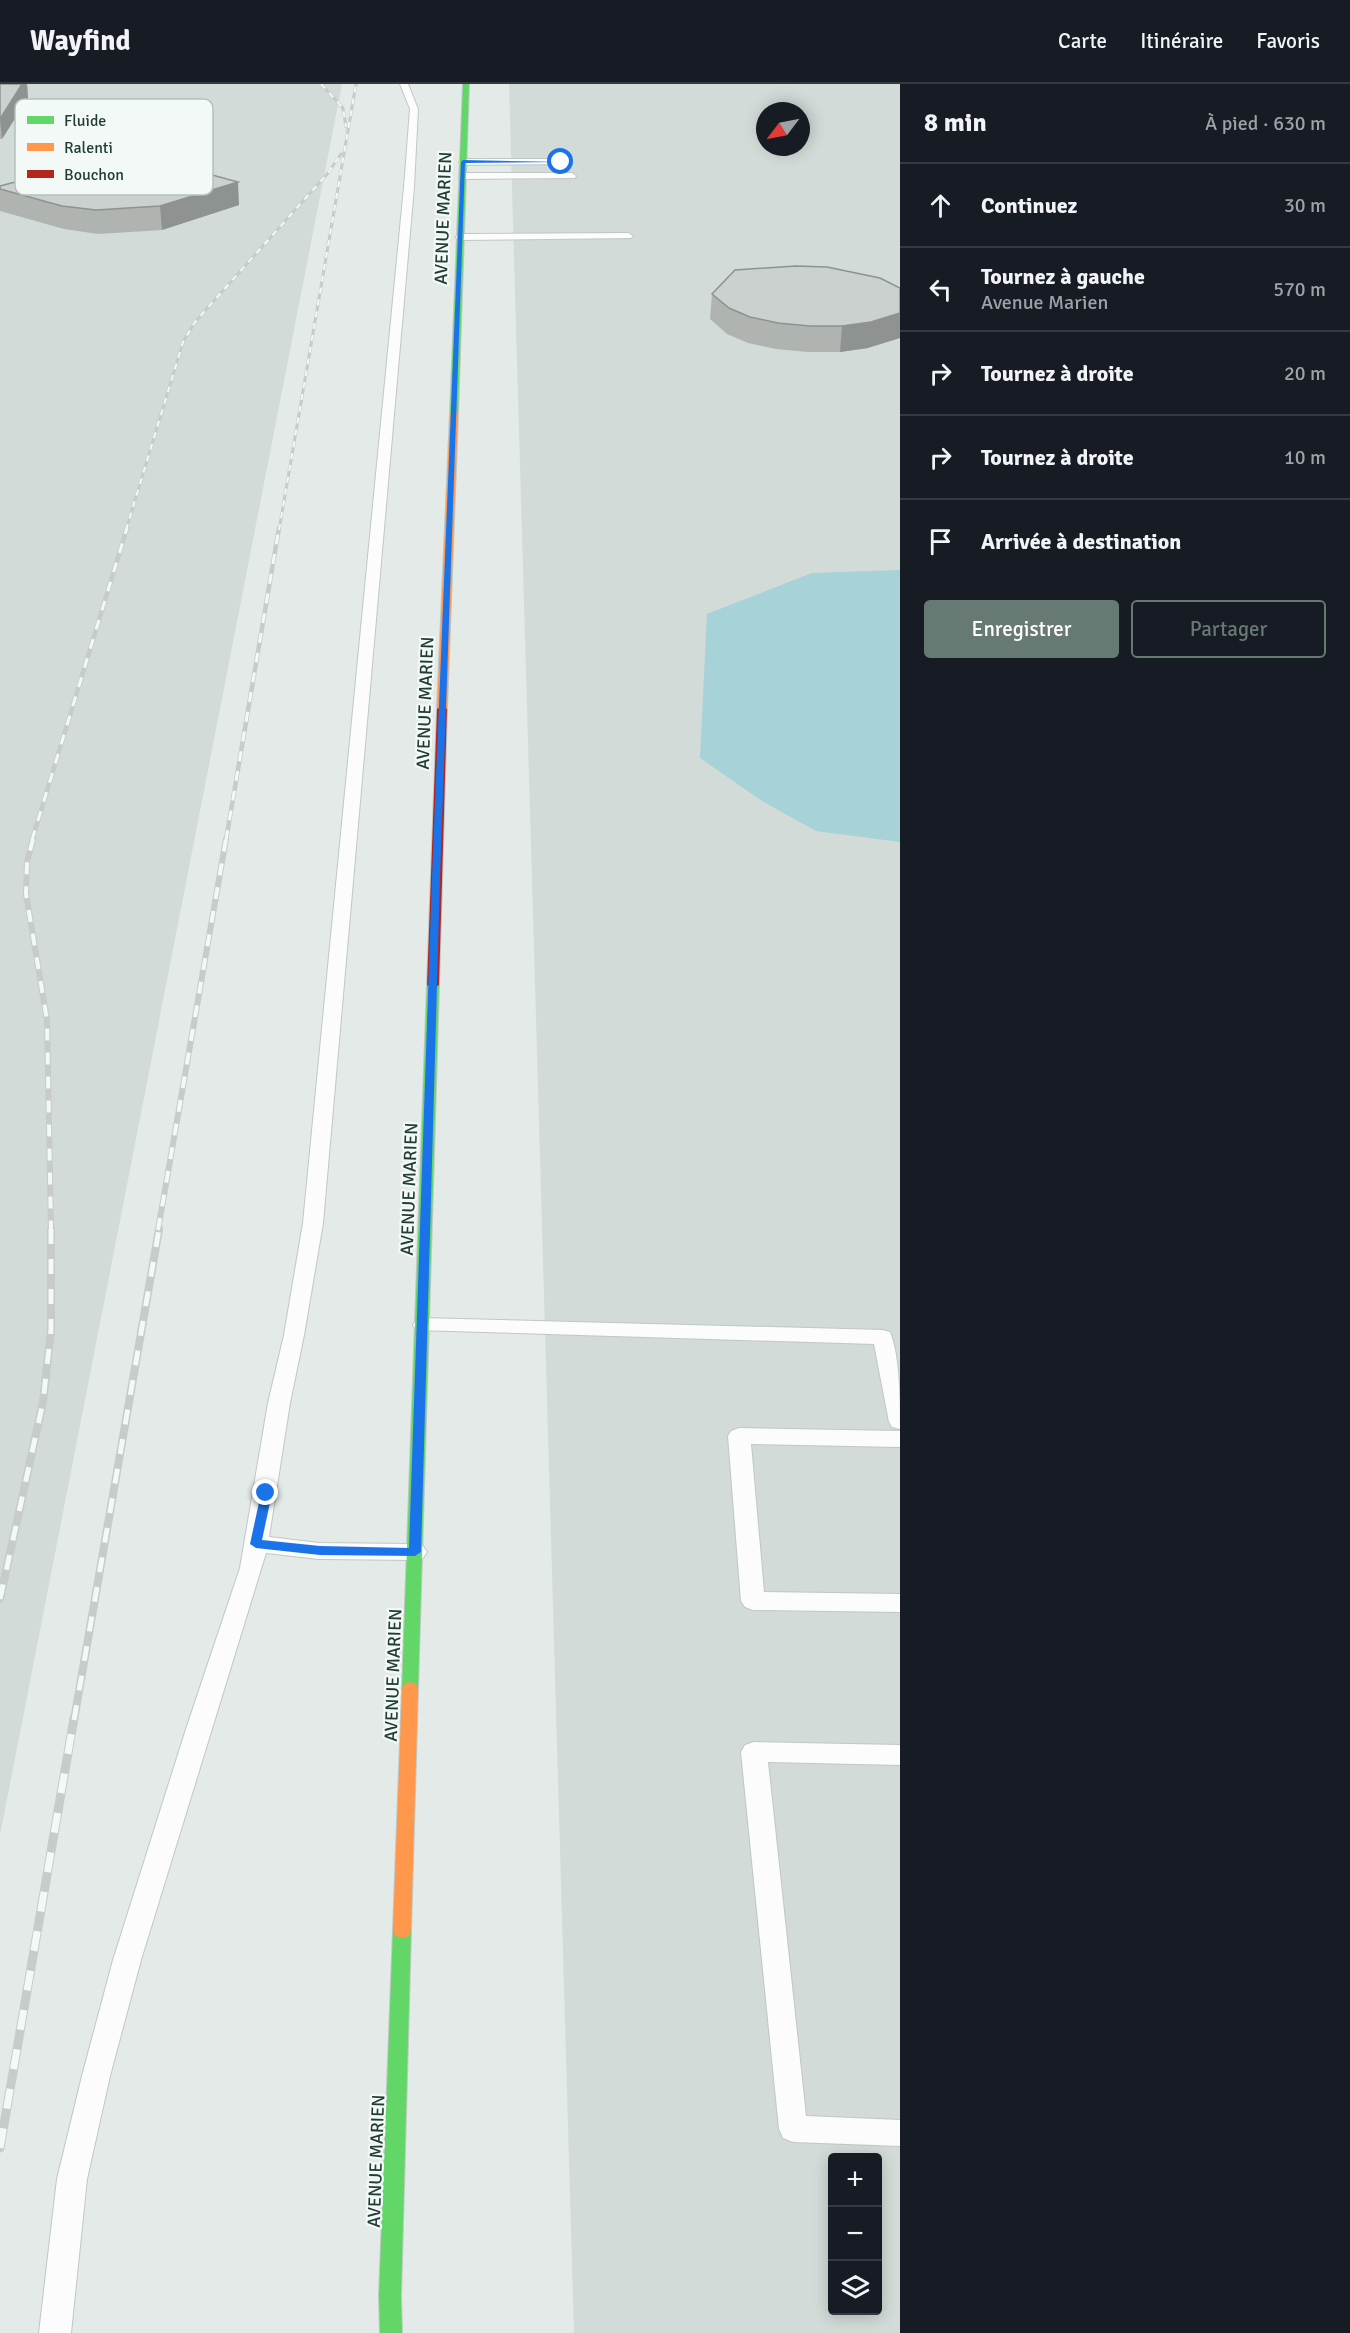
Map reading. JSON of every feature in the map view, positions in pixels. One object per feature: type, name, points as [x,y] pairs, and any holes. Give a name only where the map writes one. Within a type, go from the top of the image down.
[{"type":"street","name":"AVENUE MARIEN","points":[[391,2333],[390,2296],[437,855],[466,84]]},
{"type":"street","name":"AVENUE MARIEN","points":[[384,2333],[390,2296]]},
{"type":"lane","points":[[55,2333],[72,2179],[126,1960],[198,1729],[252,1568],[279,1403],[294,1335],[311,1234],[409,187],[414,109],[405,84]]},
{"type":"lane","points":[[463,162],[561,162]]},
{"type":"lane","points":[[462,176],[572,176]]},
{"type":"lane","points":[[460,237],[628,236]]},
{"type":"lane","points":[[423,1324],[883,1337],[900,1422]]},
{"type":"lane","points":[[900,1439],[739,1436],[753,1602],[900,1604]]},
{"type":"lane","points":[[256,1544],[320,1551],[415,1552]]},
{"type":"lane","points":[[900,1755],[754,1752],[793,2129],[900,2133]]},
{"type":"shaded area","points":[[0,84],[342,84],[0,1835]]},
{"type":"shaded area","points":[[509,84],[900,84],[900,2333],[574,2333]]},
{"type":"water","points":[[900,570],[900,842],[816,831],[762,801],[700,758],[707,614],[812,573]]},
{"type":"building","points":[[0,84],[22,84],[0,119]]},
{"type":"building","points":[[213,175],[238,182],[213,190]]},
{"type":"building","points":[[15,182],[15,193],[0,189],[0,186]]},
{"type":"building","points":[[22,195],[196,195],[160,206],[96,210],[62,206]]},
{"type":"building","points":[[796,266],[827,267],[880,278],[900,288],[900,313],[871,322],[842,326],[778,323],[750,317],[729,308],[712,294],[735,270]]},
{"type":"railway","points":[[321,84],[343,108],[346,127]]},
{"type":"railway","points":[[279,530],[356,84]]},
{"type":"railway","points":[[126,530],[183,342],[195,322],[328,173],[341,154]]},
{"type":"railway","points":[[32,840],[127,528]]},
{"type":"railway","points":[[226,840],[279,528]]},
{"type":"railway","points":[[33,839],[27,862],[26,894],[47,1020],[51,1230]]},
{"type":"railway","points":[[158,1230],[226,839]]},
{"type":"railway","points":[[74,1720],[159,1229]]},
{"type":"railway","points":[[0,1599],[43,1402],[51,1330],[51,1230]]},
{"type":"railway","points":[[0,2148],[74,1718]]},
{"type":"traffic: fast","points":[[454,413],[466,84]]},
{"type":"traffic: fast","points":[[410,1689],[433,985]]},
{"type":"traffic: fast","points":[[391,2333],[390,2296],[402,1930]]},
{"type":"traffic: slow","points":[[442,709],[454,413]]},
{"type":"traffic: slow","points":[[402,1930],[410,1689]]},
{"type":"traffic: jam","points":[[433,985],[442,709]]},
{"type":"route","points":[[266,1493],[256,1544],[320,1551],[415,1552],[436,878],[463,162],[561,162]]}]
